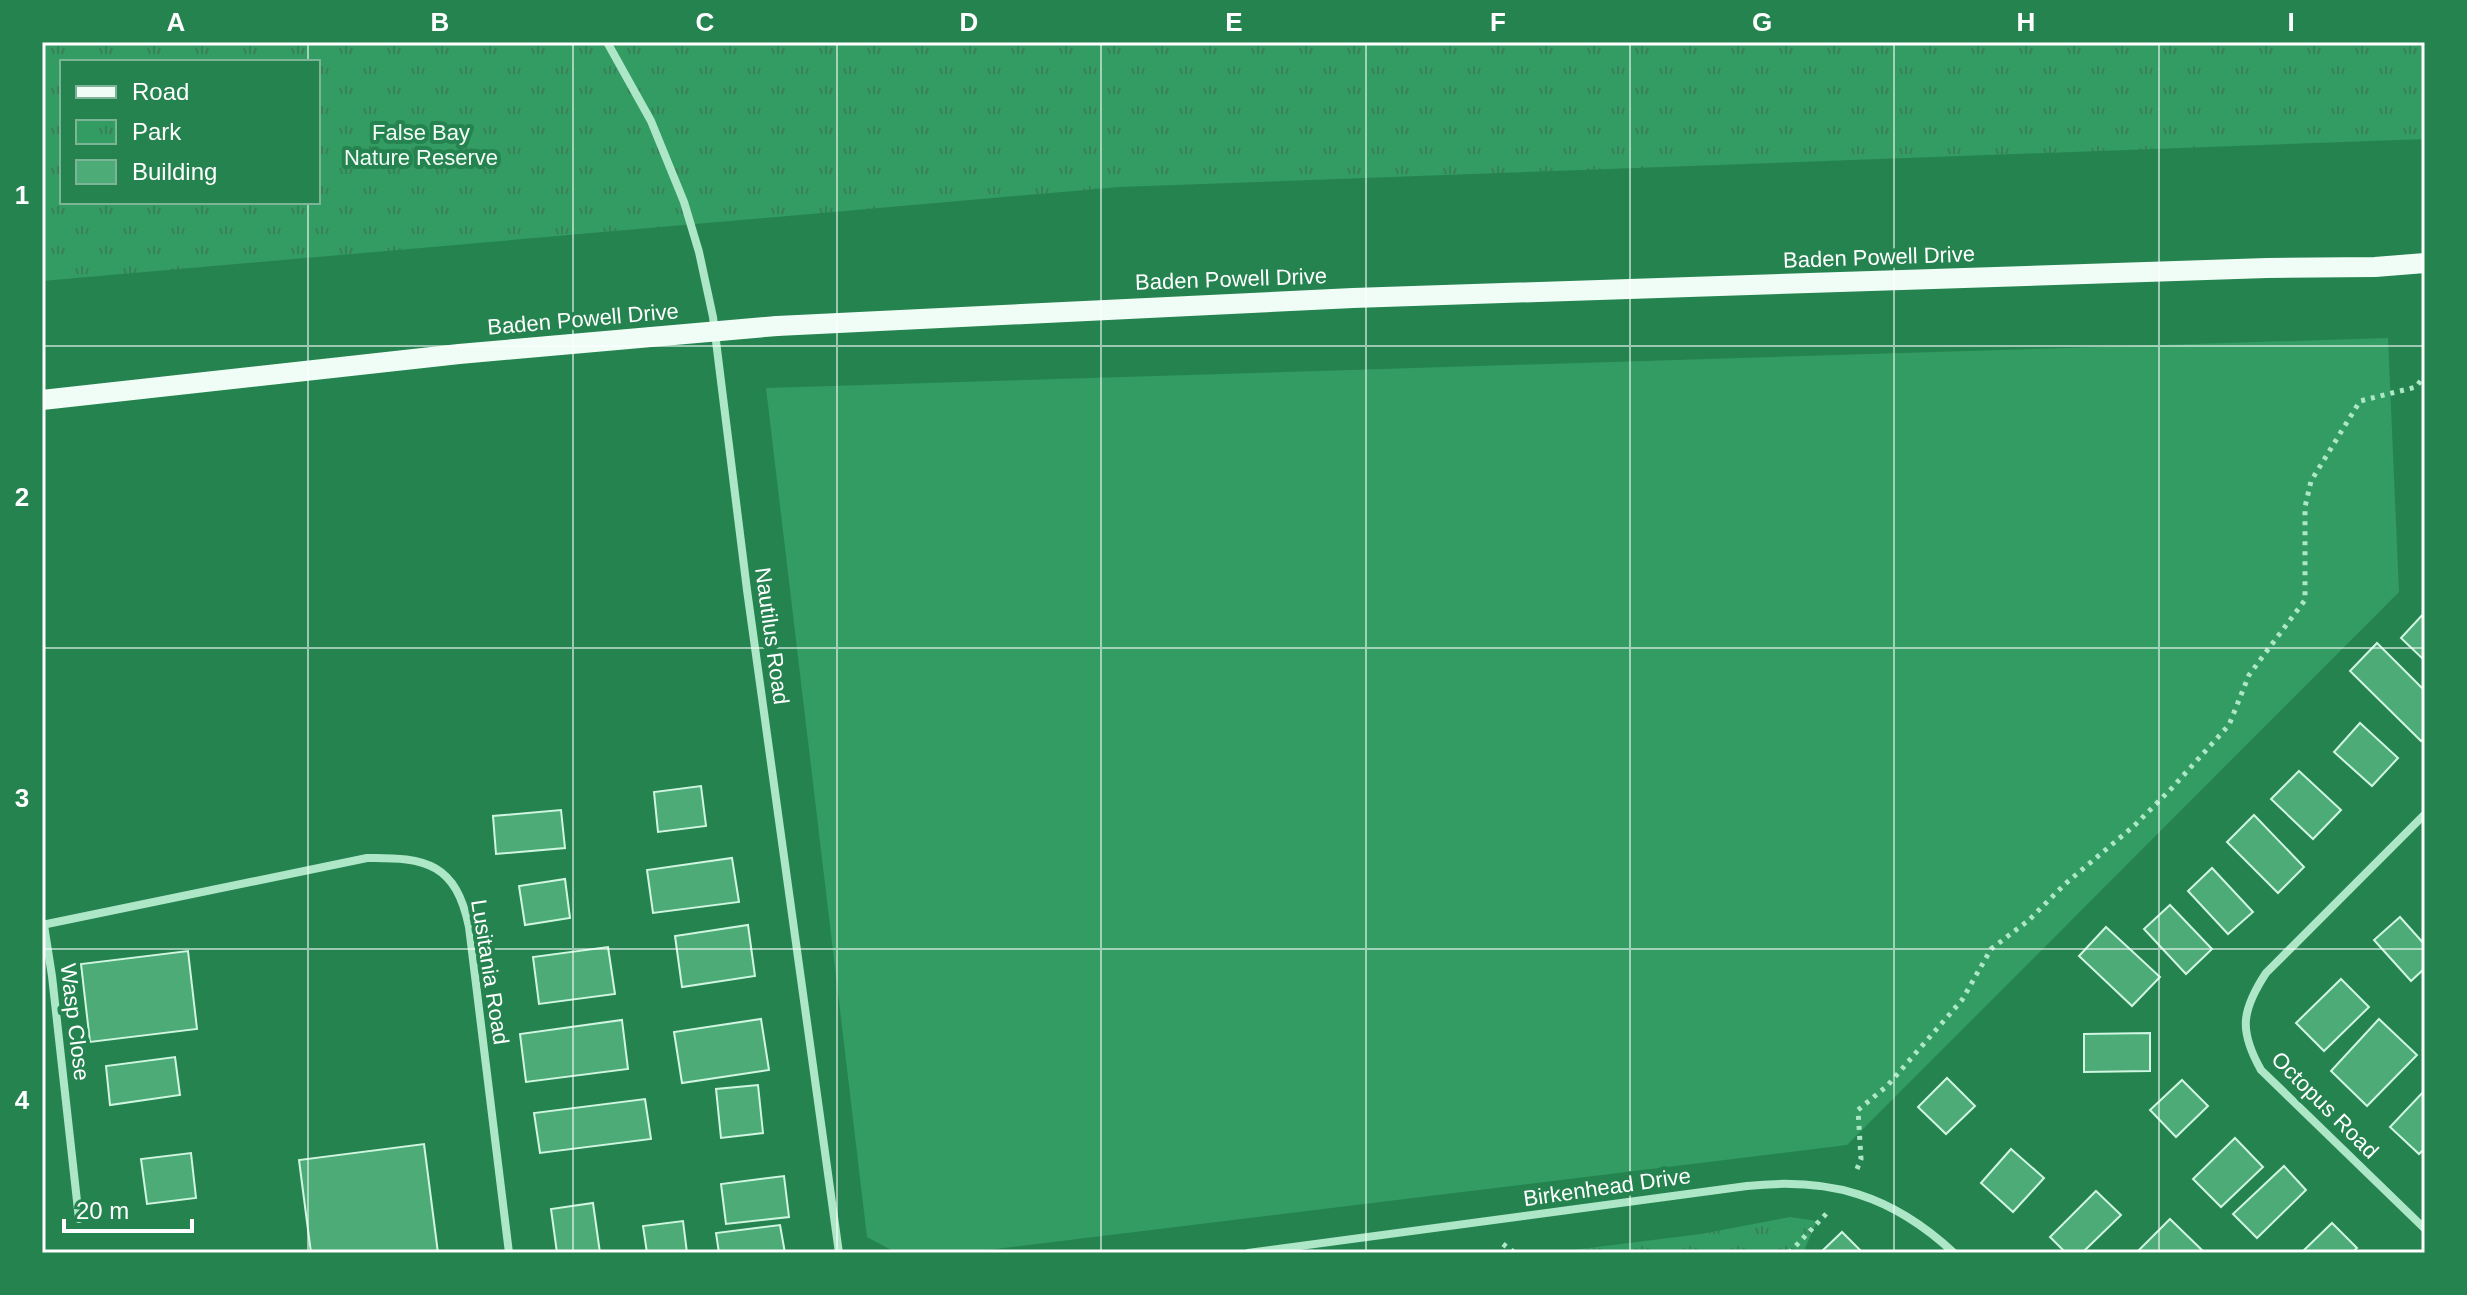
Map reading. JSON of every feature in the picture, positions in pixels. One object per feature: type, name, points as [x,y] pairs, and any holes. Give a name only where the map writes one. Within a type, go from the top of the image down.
[{"type":"main road","name":"Baden Powell Drive","points":[[42,400],[444,355],[777,326],[1353,298],[2425,263]]},
{"type":"street","name":"Nautilus Road","points":[[607,42],[651,121],[684,202],[713,317],[747,590],[839,1253]]},
{"type":"street","name":"Octopus Road","points":[[2425,814],[2266,973],[2251,996],[2245,1015],[2249,1049],[2261,1070],[2425,1229]]},
{"type":"street","name":"Lusitania Road","points":[[43,925],[367,858],[397,857],[439,869],[455,884],[469,927],[509,1253]]},
{"type":"street","name":"Wasp Close","points":[[43,925],[54,991],[79,1219]]},
{"type":"street","name":"Birkenhead Drive","points":[[1248,1253],[1761,1185],[1813,1183],[1850,1190],[1897,1211],[1930,1231],[1954,1253]]},
{"type":"path","points":[[1781,1253],[1790,1250],[1850,1190],[1861,1159],[1858,1110],[1887,1086],[1962,1000],[1991,949],[2029,920],[2065,884],[2135,825],[2229,725],[2249,675],[2305,600],[2305,507],[2311,481],[2360,401],[2416,387],[2425,375]]},
{"type":"green space","name":"False Bay Nature Reserve","points":[[42,42],[2425,42],[2425,139],[1119,187],[42,281]]},
{"type":"green space","points":[[2388,338],[2399,592],[1847,1145],[962,1253],[897,1253],[867,1237],[766,388]]},
{"type":"green space","points":[[1790,1217],[1817,1221],[1803,1253],[1549,1253],[1701,1234]]},
{"type":"building","points":[[2425,612],[2425,661],[2401,638]]},
{"type":"building","points":[[2377,643],[2425,691],[2425,737],[2421,741],[2350,671]]},
{"type":"building","points":[[2360,723],[2398,758],[2372,786],[2334,752]]},
{"type":"building","points":[[2299,771],[2341,810],[2313,839],[2271,799]]},
{"type":"building","points":[[701,786],[706,826],[658,832],[654,792]]},
{"type":"building","points":[[561,810],[565,848],[496,854],[493,816]]},
{"type":"building","points":[[2254,815],[2304,867],[2278,893],[2227,842]]},
{"type":"building","points":[[732,858],[739,902],[653,913],[647,870]]},
{"type":"building","points":[[2212,868],[2253,912],[2228,934],[2188,891]]},
{"type":"building","points":[[565,879],[570,918],[525,925],[519,886]]},
{"type":"building","points":[[2170,905],[2212,949],[2186,974],[2144,929]]},
{"type":"building","points":[[2400,917],[2425,945],[2425,968],[2411,981],[2374,940]]},
{"type":"building","points":[[748,925],[755,976],[682,987],[675,936]]},
{"type":"building","points":[[2106,927],[2160,977],[2132,1006],[2079,956]]},
{"type":"building","points":[[608,947],[615,994],[539,1004],[533,957]]},
{"type":"building","points":[[188,951],[197,1029],[90,1042],[81,964]]},
{"type":"building","points":[[2341,979],[2369,1007],[2324,1051],[2296,1023]]},
{"type":"building","points":[[761,1019],[769,1070],[682,1083],[674,1032]]},
{"type":"building","points":[[2379,1019],[2417,1055],[2367,1106],[2331,1071]]},
{"type":"building","points":[[622,1020],[628,1069],[526,1082],[520,1034]]},
{"type":"building","points":[[2150,1033],[2150,1071],[2084,1072],[2084,1034]]},
{"type":"building","points":[[175,1057],[180,1095],[110,1105],[106,1066]]},
{"type":"building","points":[[1947,1078],[1975,1106],[1946,1134],[1918,1107]]},
{"type":"building","points":[[2182,1080],[2208,1106],[2176,1137],[2150,1110]]},
{"type":"building","points":[[758,1085],[763,1133],[721,1138],[716,1089]]},
{"type":"building","points":[[2425,1090],[2425,1148],[2419,1154],[2390,1127]]},
{"type":"building","points":[[645,1099],[651,1139],[540,1153],[534,1113]]},
{"type":"building","points":[[2235,1138],[2263,1167],[2221,1207],[2193,1179]]},
{"type":"building","points":[[424,1144],[438,1253],[311,1253],[299,1160]]},
{"type":"building","points":[[2011,1149],[2044,1178],[2013,1212],[1981,1183]]},
{"type":"building","points":[[191,1153],[196,1198],[147,1204],[141,1159]]},
{"type":"building","points":[[2284,1166],[2306,1190],[2257,1238],[2233,1214]]},
{"type":"building","points":[[784,1176],[789,1217],[726,1224],[721,1184]]},
{"type":"building","points":[[2096,1191],[2121,1215],[2082,1253],[2066,1253],[2050,1237]]},
{"type":"building","points":[[593,1203],[600,1253],[557,1253],[551,1209]]},
{"type":"building","points":[[2170,1219],[2205,1253],[2136,1253]]},
{"type":"building","points":[[683,1221],[687,1253],[647,1253],[643,1226]]},
{"type":"building","points":[[2332,1223],[2357,1248],[2352,1253],[2301,1253]]},
{"type":"building","points":[[780,1225],[785,1253],[719,1253],[716,1233]]},
{"type":"building","points":[[1842,1232],[1863,1253],[1820,1253]]}]
